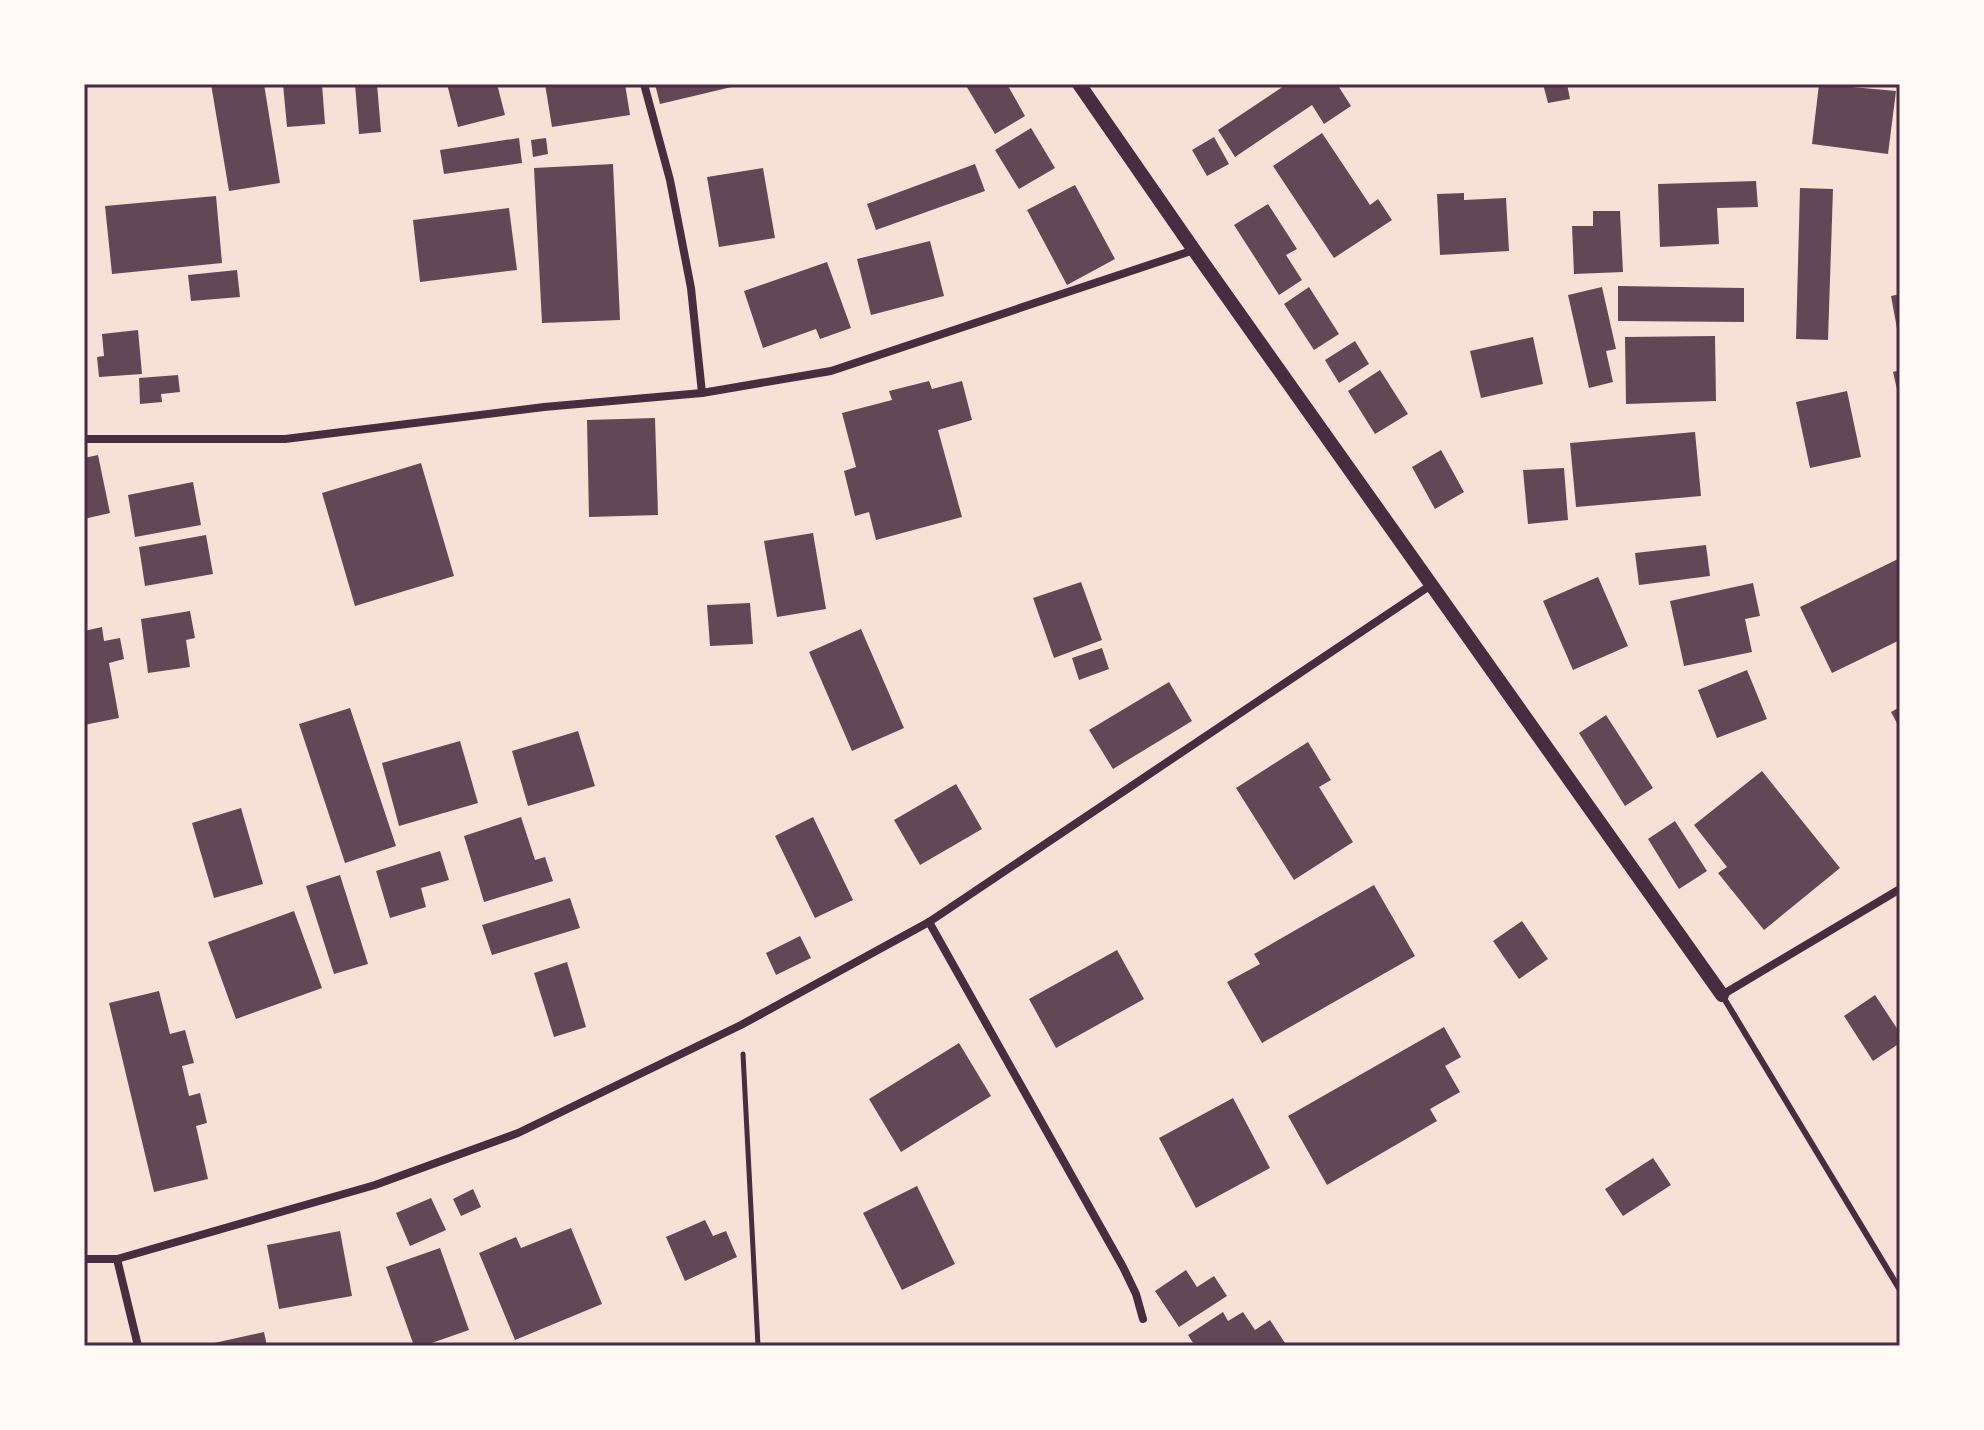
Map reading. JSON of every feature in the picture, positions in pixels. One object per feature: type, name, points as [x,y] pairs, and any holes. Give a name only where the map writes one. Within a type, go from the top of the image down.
[{"type":"street","points":[[644,84],[670,180],[691,288],[702,393]]},
{"type":"street","points":[[1079,84],[1722,995],[1900,889]]},
{"type":"street","points":[[84,439],[285,439],[544,407],[702,393],[831,371],[1194,250]]},
{"type":"street","points":[[84,1247],[85,1259],[117,1259],[375,1185],[518,1133],[741,1025],[929,922],[1431,585]]},
{"type":"street","points":[[929,922],[1123,1267],[1136,1294],[1143,1319]]},
{"type":"street","points":[[117,1259],[138,1346]]},
{"type":"lane","points":[[1722,995],[1900,1290]]},
{"type":"path","points":[[741,1025],[758,1346]]},
{"type":"building","points":[[211,84],[264,84],[280,183],[229,191]]},
{"type":"building","points":[[283,84],[322,84],[325,124],[287,127]]},
{"type":"building","points":[[355,84],[377,84],[381,132],[359,134]]},
{"type":"building","points":[[447,84],[497,84],[505,115],[458,127]]},
{"type":"building","points":[[545,84],[625,84],[630,115],[552,127]]},
{"type":"building","points":[[655,84],[739,84],[740,85],[660,104]]},
{"type":"building","points":[[965,84],[1007,84],[1025,116],[995,134]]},
{"type":"building","points":[[1287,84],[1337,84],[1351,106],[1324,124],[1312,105],[1235,157],[1218,130]]},
{"type":"building","points":[[1543,84],[1567,84],[1570,99],[1548,103]]},
{"type":"building","points":[[1819,84],[1896,91],[1888,154],[1812,144]]},
{"type":"building","points":[[1031,128],[1055,168],[1019,189],[995,150]]},
{"type":"building","points":[[1322,133],[1370,205],[1378,199],[1392,220],[1334,258],[1273,166]]},
{"type":"building","points":[[1214,137],[1229,164],[1207,176],[1192,150]]},
{"type":"building","points":[[519,138],[522,163],[444,174],[440,150]]},
{"type":"building","points":[[546,138],[548,154],[533,157],[531,140]]},
{"type":"building","points":[[613,164],[620,320],[542,323],[534,168]]},
{"type":"building","points":[[975,164],[985,191],[876,230],[867,204]]},
{"type":"building","points":[[763,168],[775,238],[719,247],[707,177]]},
{"type":"building","points":[[1756,181],[1758,207],[1717,208],[1719,244],[1660,247],[1658,184]]},
{"type":"building","points":[[1075,185],[1115,259],[1067,285],[1027,210]]},
{"type":"building","points":[[1800,188],[1833,189],[1828,340],[1796,339]]},
{"type":"building","points":[[1464,193],[1464,200],[1506,198],[1509,251],[1440,255],[1437,194]]},
{"type":"building","points":[[216,196],[222,263],[112,274],[105,206]]},
{"type":"building","points":[[1268,204],[1297,249],[1286,255],[1302,280],[1279,295],[1234,225]]},
{"type":"building","points":[[509,208],[517,270],[420,282],[413,220]]},
{"type":"building","points":[[1593,211],[1620,211],[1623,272],[1574,274],[1572,226],[1593,226]]},
{"type":"building","points":[[930,241],[944,296],[871,315],[857,259]]},
{"type":"building","points":[[827,262],[851,328],[820,339],[816,329],[763,348],[744,291]]},
{"type":"building","points":[[237,270],[240,297],[191,301],[188,275]]},
{"type":"building","points":[[1618,286],[1744,288],[1744,322],[1618,321]]},
{"type":"building","points":[[1309,287],[1339,334],[1314,350],[1284,304]]},
{"type":"building","points":[[1602,287],[1616,349],[1606,351],[1613,382],[1589,388],[1568,295]]},
{"type":"building","points":[[1900,294],[1900,334],[1898,334],[1891,296]]},
{"type":"building","points":[[138,330],[142,374],[99,377],[97,357],[104,356],[102,334]]},
{"type":"building","points":[[1715,336],[1716,401],[1626,404],[1625,337]]},
{"type":"building","points":[[1533,337],[1543,384],[1481,398],[1470,351]]},
{"type":"building","points":[[1355,341],[1369,364],[1339,383],[1325,360]]},
{"type":"building","points":[[1380,370],[1408,414],[1375,434],[1348,391]]},
{"type":"building","points":[[1900,370],[1900,398],[1899,398],[1893,372]]},
{"type":"building","points":[[178,375],[180,392],[161,394],[162,402],[140,404],[139,378]]},
{"type":"building","points":[[929,381],[932,389],[962,381],[972,420],[938,430],[962,517],[876,540],[869,512],[855,516],[844,471],[856,467],[842,413],[892,400],[889,391]]},
{"type":"building","points":[[1847,391],[1861,457],[1810,468],[1796,402]]},
{"type":"building","points":[[655,418],[658,515],[589,517],[587,420]]},
{"type":"building","points":[[1695,432],[1701,496],[1576,507],[1570,443]]},
{"type":"building","points":[[1441,450],[1464,492],[1435,509],[1412,467]]},
{"type":"building","points":[[98,455],[110,513],[84,519],[84,458]]},
{"type":"building","points":[[421,463],[454,576],[355,606],[322,493]]},
{"type":"building","points":[[1564,468],[1568,520],[1528,524],[1523,470]]},
{"type":"building","points":[[193,482],[201,525],[135,537],[128,495]]},
{"type":"building","points":[[813,533],[826,609],[777,617],[764,541]]},
{"type":"building","points":[[206,535],[213,574],[145,586],[139,547]]},
{"type":"building","points":[[1706,545],[1710,576],[1639,585],[1635,553]]},
{"type":"building","points":[[1900,558],[1900,640],[1832,673],[1800,607]]},
{"type":"building","points":[[1598,577],[1628,646],[1573,670],[1543,601]]},
{"type":"building","points":[[1081,582],[1102,640],[1054,658],[1033,598]]},
{"type":"building","points":[[1753,583],[1760,616],[1745,619],[1752,652],[1684,666],[1670,601]]},
{"type":"building","points":[[750,603],[753,644],[710,646],[707,605]]},
{"type":"building","points":[[190,611],[195,638],[186,640],[190,667],[148,673],[141,619]]},
{"type":"building","points":[[102,627],[104,641],[120,638],[124,659],[109,663],[119,718],[84,725],[84,631]]},
{"type":"building","points":[[861,629],[904,728],[852,751],[809,652]]},
{"type":"building","points":[[1102,648],[1109,669],[1079,680],[1072,658]]},
{"type":"building","points":[[1747,670],[1767,719],[1717,738],[1698,690]]},
{"type":"building","points":[[1169,682],[1192,721],[1113,769],[1089,730]]},
{"type":"building","points":[[1900,707],[1900,729],[1891,712]]},
{"type":"building","points":[[350,708],[396,846],[345,863],[299,724]]},
{"type":"building","points":[[1606,715],[1653,788],[1625,806],[1579,733]]},
{"type":"building","points":[[578,731],[595,786],[528,806],[512,751]]},
{"type":"building","points":[[460,741],[478,803],[399,826],[382,763]]},
{"type":"building","points":[[1308,742],[1331,780],[1319,787],[1353,842],[1294,880],[1236,788]]},
{"type":"building","points":[[1762,771],[1840,868],[1764,930],[1718,873],[1727,867],[1694,825]]},
{"type":"building","points":[[956,784],[982,829],[920,865],[894,820]]},
{"type":"building","points":[[241,808],[263,884],[214,898],[192,823]]},
{"type":"building","points":[[521,817],[535,860],[545,857],[553,881],[484,902],[464,836]]},
{"type":"building","points":[[813,817],[853,900],[815,918],[775,836]]},
{"type":"building","points":[[1675,821],[1707,871],[1679,889],[1648,839]]},
{"type":"building","points":[[440,851],[449,880],[421,888],[426,907],[390,918],[376,871]]},
{"type":"building","points":[[340,875],[368,964],[334,974],[306,886]]},
{"type":"building","points":[[1374,885],[1415,956],[1262,1043],[1227,982],[1260,964],[1254,954]]},
{"type":"building","points":[[570,898],[580,928],[492,955],[482,925]]},
{"type":"building","points":[[294,911],[322,988],[236,1019],[208,942]]},
{"type":"building","points":[[1522,921],[1548,959],[1519,979],[1493,941]]},
{"type":"building","points":[[800,936],[811,958],[776,975],[766,953]]},
{"type":"building","points":[[1117,950],[1144,999],[1056,1048],[1029,999]]},
{"type":"building","points":[[567,962],[586,1027],[554,1037],[534,973]]},
{"type":"building","points":[[159,991],[170,1034],[185,1030],[194,1063],[182,1066],[189,1096],[200,1093],[207,1123],[196,1126],[208,1179],[154,1192],[109,1003]]},
{"type":"building","points":[[1875,995],[1900,1033],[1900,1043],[1873,1061],[1844,1016]]},
{"type":"building","points":[[1444,1027],[1461,1057],[1445,1066],[1460,1092],[1430,1109],[1437,1121],[1327,1185],[1288,1116]]},
{"type":"building","points":[[959,1043],[991,1096],[901,1152],[869,1099]]},
{"type":"building","points":[[1233,1098],[1270,1168],[1196,1208],[1159,1138]]},
{"type":"building","points":[[1653,1158],[1671,1185],[1623,1216],[1605,1189]]},
{"type":"building","points":[[917,1186],[955,1264],[902,1290],[863,1213]]},
{"type":"building","points":[[473,1189],[481,1207],[461,1216],[453,1199]]},
{"type":"building","points":[[431,1198],[446,1230],[410,1246],[396,1213]]},
{"type":"building","points":[[705,1220],[713,1236],[726,1231],[737,1257],[685,1281],[666,1237]]},
{"type":"building","points":[[571,1228],[602,1304],[515,1340],[479,1253],[516,1237],[521,1248]]},
{"type":"building","points":[[340,1231],[352,1296],[279,1309],[267,1245]]},
{"type":"building","points":[[440,1248],[469,1330],[423,1346],[414,1346],[386,1267]]},
{"type":"building","points":[[1186,1270],[1197,1287],[1214,1276],[1227,1296],[1179,1327],[1155,1291]]},
{"type":"building","points":[[1223,1312],[1228,1321],[1243,1312],[1255,1330],[1270,1320],[1285,1343],[1280,1346],[1195,1346],[1188,1335]]},
{"type":"building","points":[[264,1332],[267,1346],[205,1346],[205,1345]]}]
